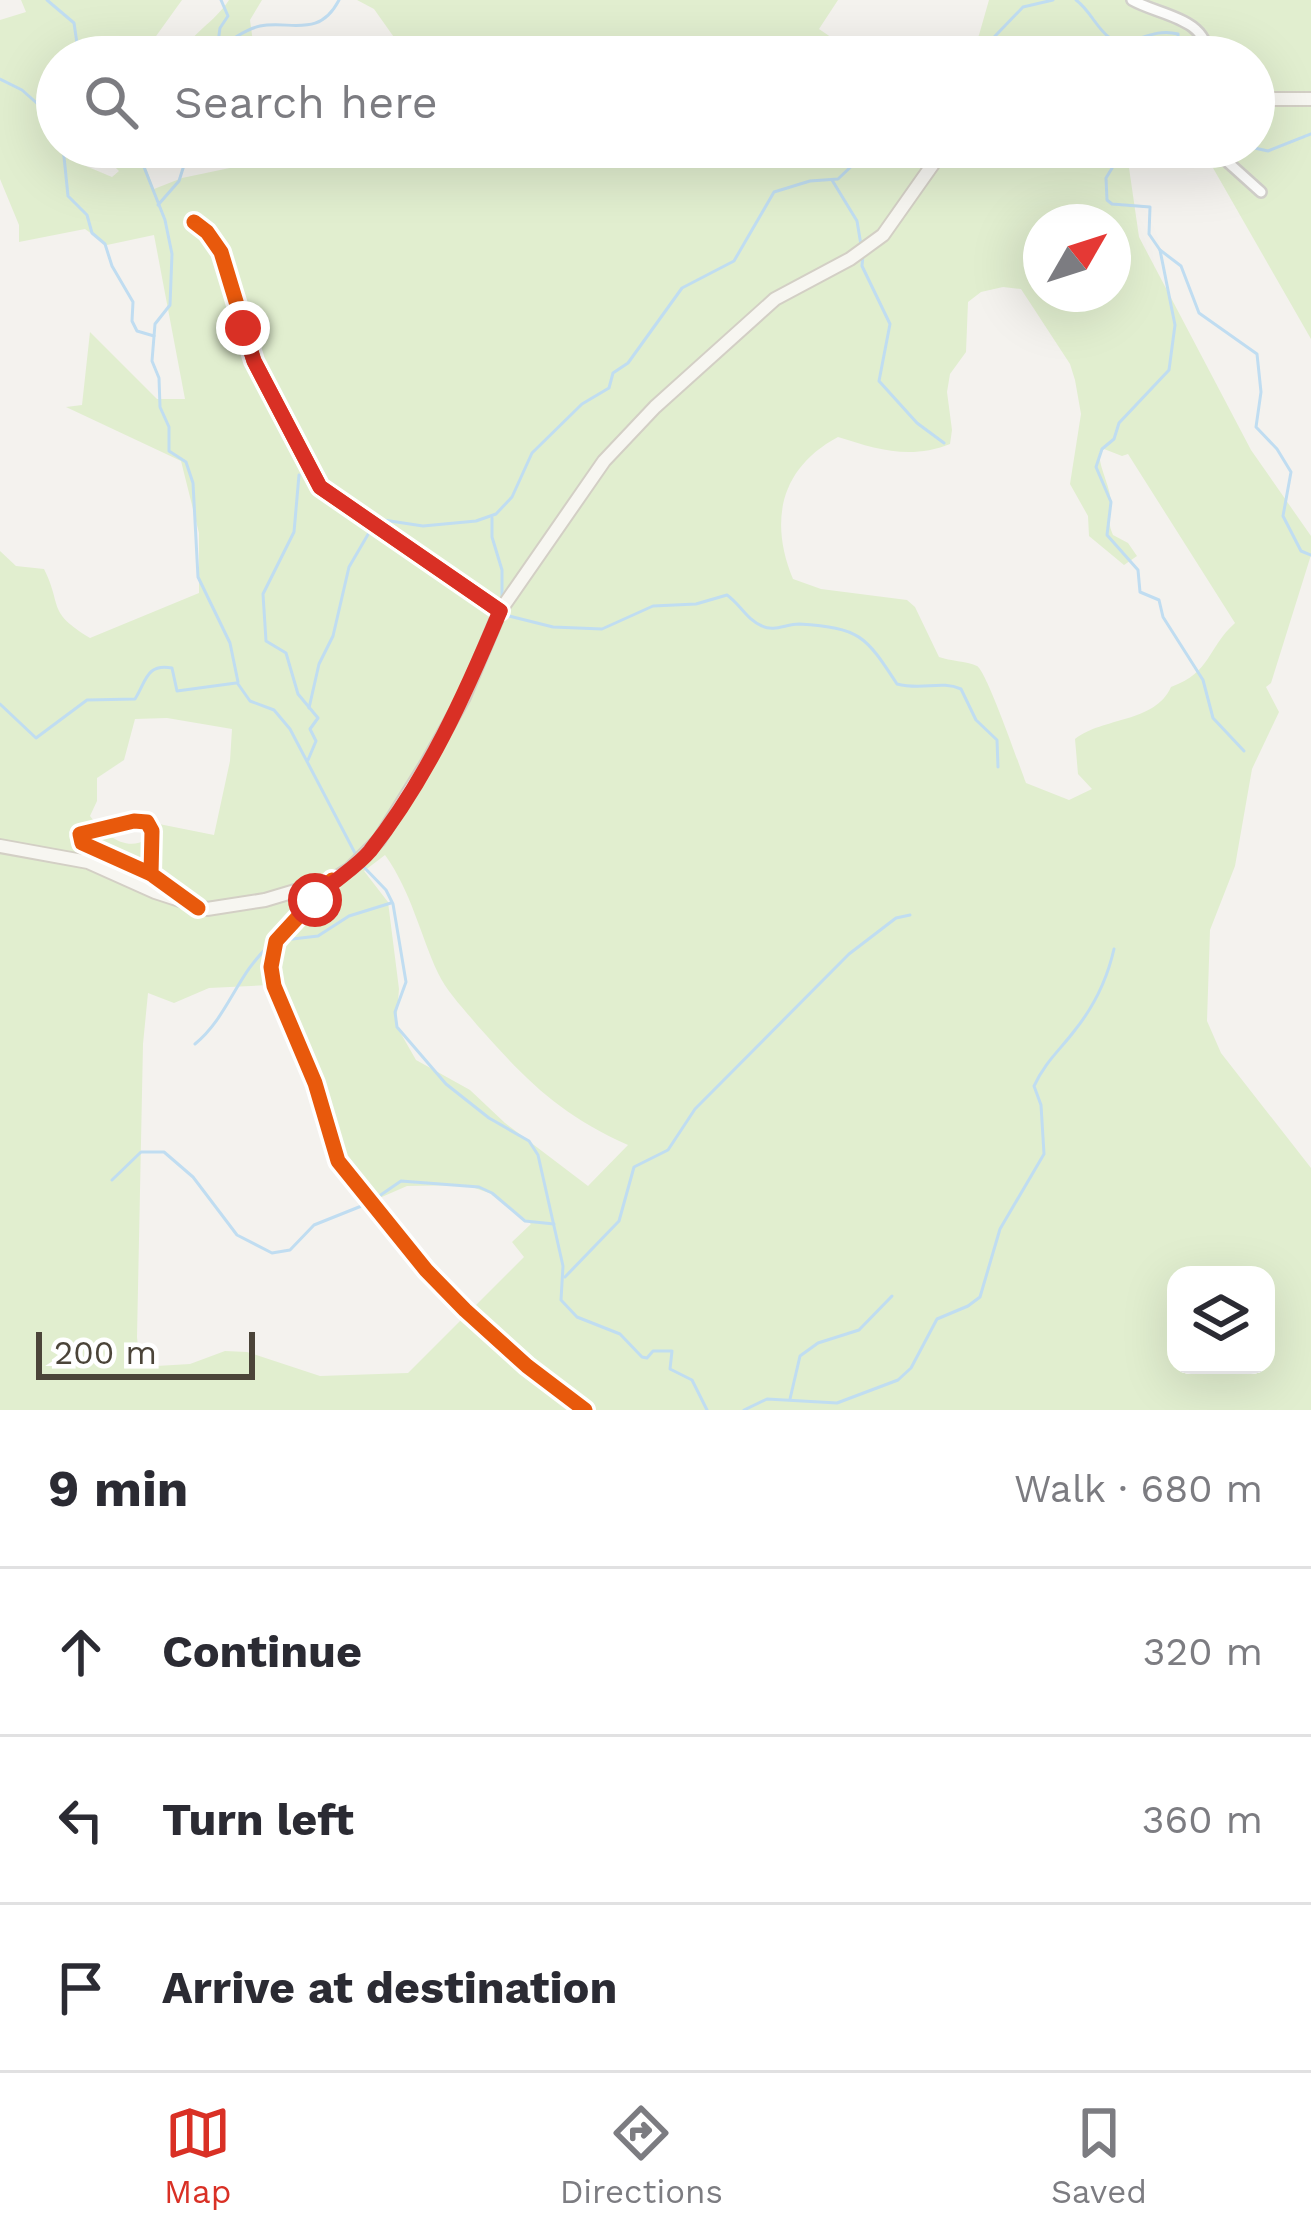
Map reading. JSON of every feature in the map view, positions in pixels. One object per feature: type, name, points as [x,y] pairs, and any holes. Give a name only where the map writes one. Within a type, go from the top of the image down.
[{"type":"main road","points":[[1275,99],[1311,99]]},
{"type":"main road","points":[[0,846],[88,862],[198,908],[231,907],[332,880],[371,849],[427,763],[464,697],[500,611],[604,461],[630,431],[775,299],[850,259],[883,235],[930,168]]},
{"type":"street","points":[[1132,0],[1192,25],[1202,36]]},
{"type":"street","points":[[1234,168],[1261,192]]},
{"type":"street","points":[[194,222],[221,252],[254,361],[320,487],[500,611]]},
{"type":"street","points":[[152,874],[152,831],[147,822],[134,820],[80,834],[82,843],[152,874],[198,908]]},
{"type":"street","points":[[332,880],[276,941],[272,967],[274,986],[301,1042],[338,1161],[426,1270],[465,1310],[584,1410]]},
{"type":"green space","points":[[21,0],[182,0],[156,36],[36,36],[36,168],[90,168],[112,177],[119,171],[116,168],[146,168],[154,189],[230,168],[1129,168],[1139,237],[1251,450],[1311,536],[1311,555],[1266,687],[1279,712],[1252,769],[1235,866],[1210,930],[1207,1021],[1221,1053],[1311,1168],[1311,1410],[0,1410],[0,551],[16,566],[44,569],[61,614],[90,638],[199,593],[199,533],[181,461],[66,407],[82,405],[90,332],[157,399],[185,399],[154,235],[107,245],[85,229],[19,242],[19,225],[0,179],[0,20],[26,12]],"holes":[[[1023,204],[1131,204],[1131,312],[1036,312],[1070,364],[1075,380],[1081,414],[1070,484],[1088,516],[1089,536],[1124,565],[1137,556],[1111,531],[1111,498],[1099,453],[1104,449],[1128,454],[1235,623],[1202,667],[1171,687],[1153,707],[1075,739],[1078,774],[1092,789],[1069,800],[1026,783],[982,672],[973,664],[939,657],[915,607],[907,600],[821,589],[793,579],[782,537],[781,517],[792,480],[803,464],[838,437],[907,452],[950,444],[947,392],[950,374],[966,352],[968,302],[981,292],[1003,287],[1023,292]],[[167,718],[232,729],[214,835],[159,824],[143,841],[124,843],[90,816],[97,801],[97,778],[124,760],[135,719]],[[385,855],[442,980],[461,1007],[545,1094],[628,1145],[588,1186],[470,1090],[416,1060],[396,1025],[399,989],[388,902],[364,871]],[[269,985],[343,1164],[368,1203],[407,1186],[466,1185],[495,1195],[531,1224],[512,1242],[524,1257],[408,1373],[320,1376],[247,1352],[225,1351],[190,1364],[140,1367],[143,1044],[148,993],[174,1003],[209,988]]]},
{"type":"green space","points":[[229,0],[262,0],[250,20],[252,36],[195,36]]},
{"type":"green space","points":[[357,0],[838,0],[819,29],[829,36],[393,36],[374,9]]},
{"type":"green space","points":[[989,0],[1311,0],[1311,339],[1213,168],[1275,168],[1275,36],[979,35]]},
{"type":"waterway","points":[[47,0],[74,23],[76,36]]},
{"type":"waterway","points":[[219,36],[228,16],[221,0]]},
{"type":"waterway","points":[[237,36],[260,26],[313,24],[339,0]]},
{"type":"waterway","points":[[995,36],[1023,7],[1053,0]]},
{"type":"waterway","points":[[1076,0],[1108,36]]},
{"type":"waterway","points":[[1148,36],[1167,32],[1178,36]]},
{"type":"waterway","points":[[0,79],[36,102]]},
{"type":"waterway","points":[[1275,148],[1311,134]]},
{"type":"waterway","points":[[65,168],[68,196],[105,244],[133,302],[137,331],[154,336]]},
{"type":"waterway","points":[[144,168],[165,220],[172,254],[170,305],[155,324],[152,361],[159,378],[160,407],[169,427],[169,451],[186,462],[193,483],[198,577],[230,643],[238,682]]},
{"type":"waterway","points":[[158,205],[179,181],[183,168]]},
{"type":"waterway","points":[[309,708],[349,567],[377,519],[423,526],[476,521],[496,514],[512,497],[532,453],[582,404],[609,388],[613,373],[628,363],[682,288],[734,261],[774,192],[810,181],[838,179],[850,168]]},
{"type":"waterway","points":[[1112,168],[1106,178],[1107,200],[1150,207],[1149,234],[1181,266],[1199,313],[1257,354],[1261,392],[1256,427],[1291,472],[1283,516],[1301,551],[1311,555]]},
{"type":"waterway","points":[[832,180],[857,221],[861,245]]},
{"type":"waterway","points":[[1160,250],[1175,325],[1169,370],[1119,423],[1114,439],[1102,449],[1096,467],[1111,502],[1107,535],[1138,570],[1140,592],[1159,600],[1163,617],[1203,680],[1213,718],[1244,751]]},
{"type":"waterway","points":[[863,255],[862,266],[890,324],[879,381],[917,423],[944,443]]},
{"type":"waterway","points":[[299,475],[294,532],[263,594],[266,641],[286,653],[298,694],[318,718],[310,729],[316,741],[308,760]]},
{"type":"waterway","points":[[492,518],[502,596]]},
{"type":"waterway","points":[[508,611],[509,616],[553,627],[602,629],[653,606],[696,604],[727,595],[767,628],[799,624],[836,628],[868,645],[897,684],[961,689],[976,720],[997,740],[998,767]]},
{"type":"waterway","points":[[0,704],[36,738],[87,700],[135,699],[157,668],[172,668],[177,691],[236,683]]},
{"type":"waterway","points":[[238,684],[250,701],[274,710],[290,729],[356,855]]},
{"type":"waterway","points":[[360,863],[393,904],[406,982],[395,1012],[397,1027],[446,1084],[489,1118],[529,1141],[538,1155],[563,1266],[561,1300],[577,1317],[620,1334],[642,1357],[653,1351],[672,1351],[670,1369],[692,1380],[707,1410]]},
{"type":"waterway","points":[[284,940],[318,936],[349,916],[391,903]]},
{"type":"waterway","points":[[565,1277],[619,1221],[634,1167],[668,1150],[695,1109],[849,954],[896,918],[910,915]]},
{"type":"waterway","points":[[195,1044],[269,946]]},
{"type":"waterway","points":[[744,1410],[767,1399],[837,1403],[898,1380],[911,1368],[937,1319],[980,1297],[1000,1229],[1044,1154],[1041,1105],[1034,1086],[1094,1002],[1114,949]]},
{"type":"waterway","points":[[112,1180],[141,1152],[164,1152],[193,1177],[237,1235],[272,1253],[290,1250],[314,1225],[369,1203],[401,1181],[479,1187],[525,1221],[554,1224]]},
{"type":"waterway","points":[[790,1399],[800,1356],[818,1343],[859,1330],[892,1296]]},
{"type":"cycle path","points":[[194,222],[221,252],[254,361],[320,487],[500,611]]},
{"type":"cycle path","points":[[151,874],[152,831],[147,822],[80,834],[82,843],[151,874],[198,908]]},
{"type":"cycle path","points":[[332,880],[276,941],[271,967],[274,986],[315,1083],[338,1161],[426,1270],[465,1310],[585,1410]]},
{"type":"route","points":[[243,328],[254,361],[320,487],[500,611],[464,697],[386,829],[363,859],[332,880],[315,900]]}]
